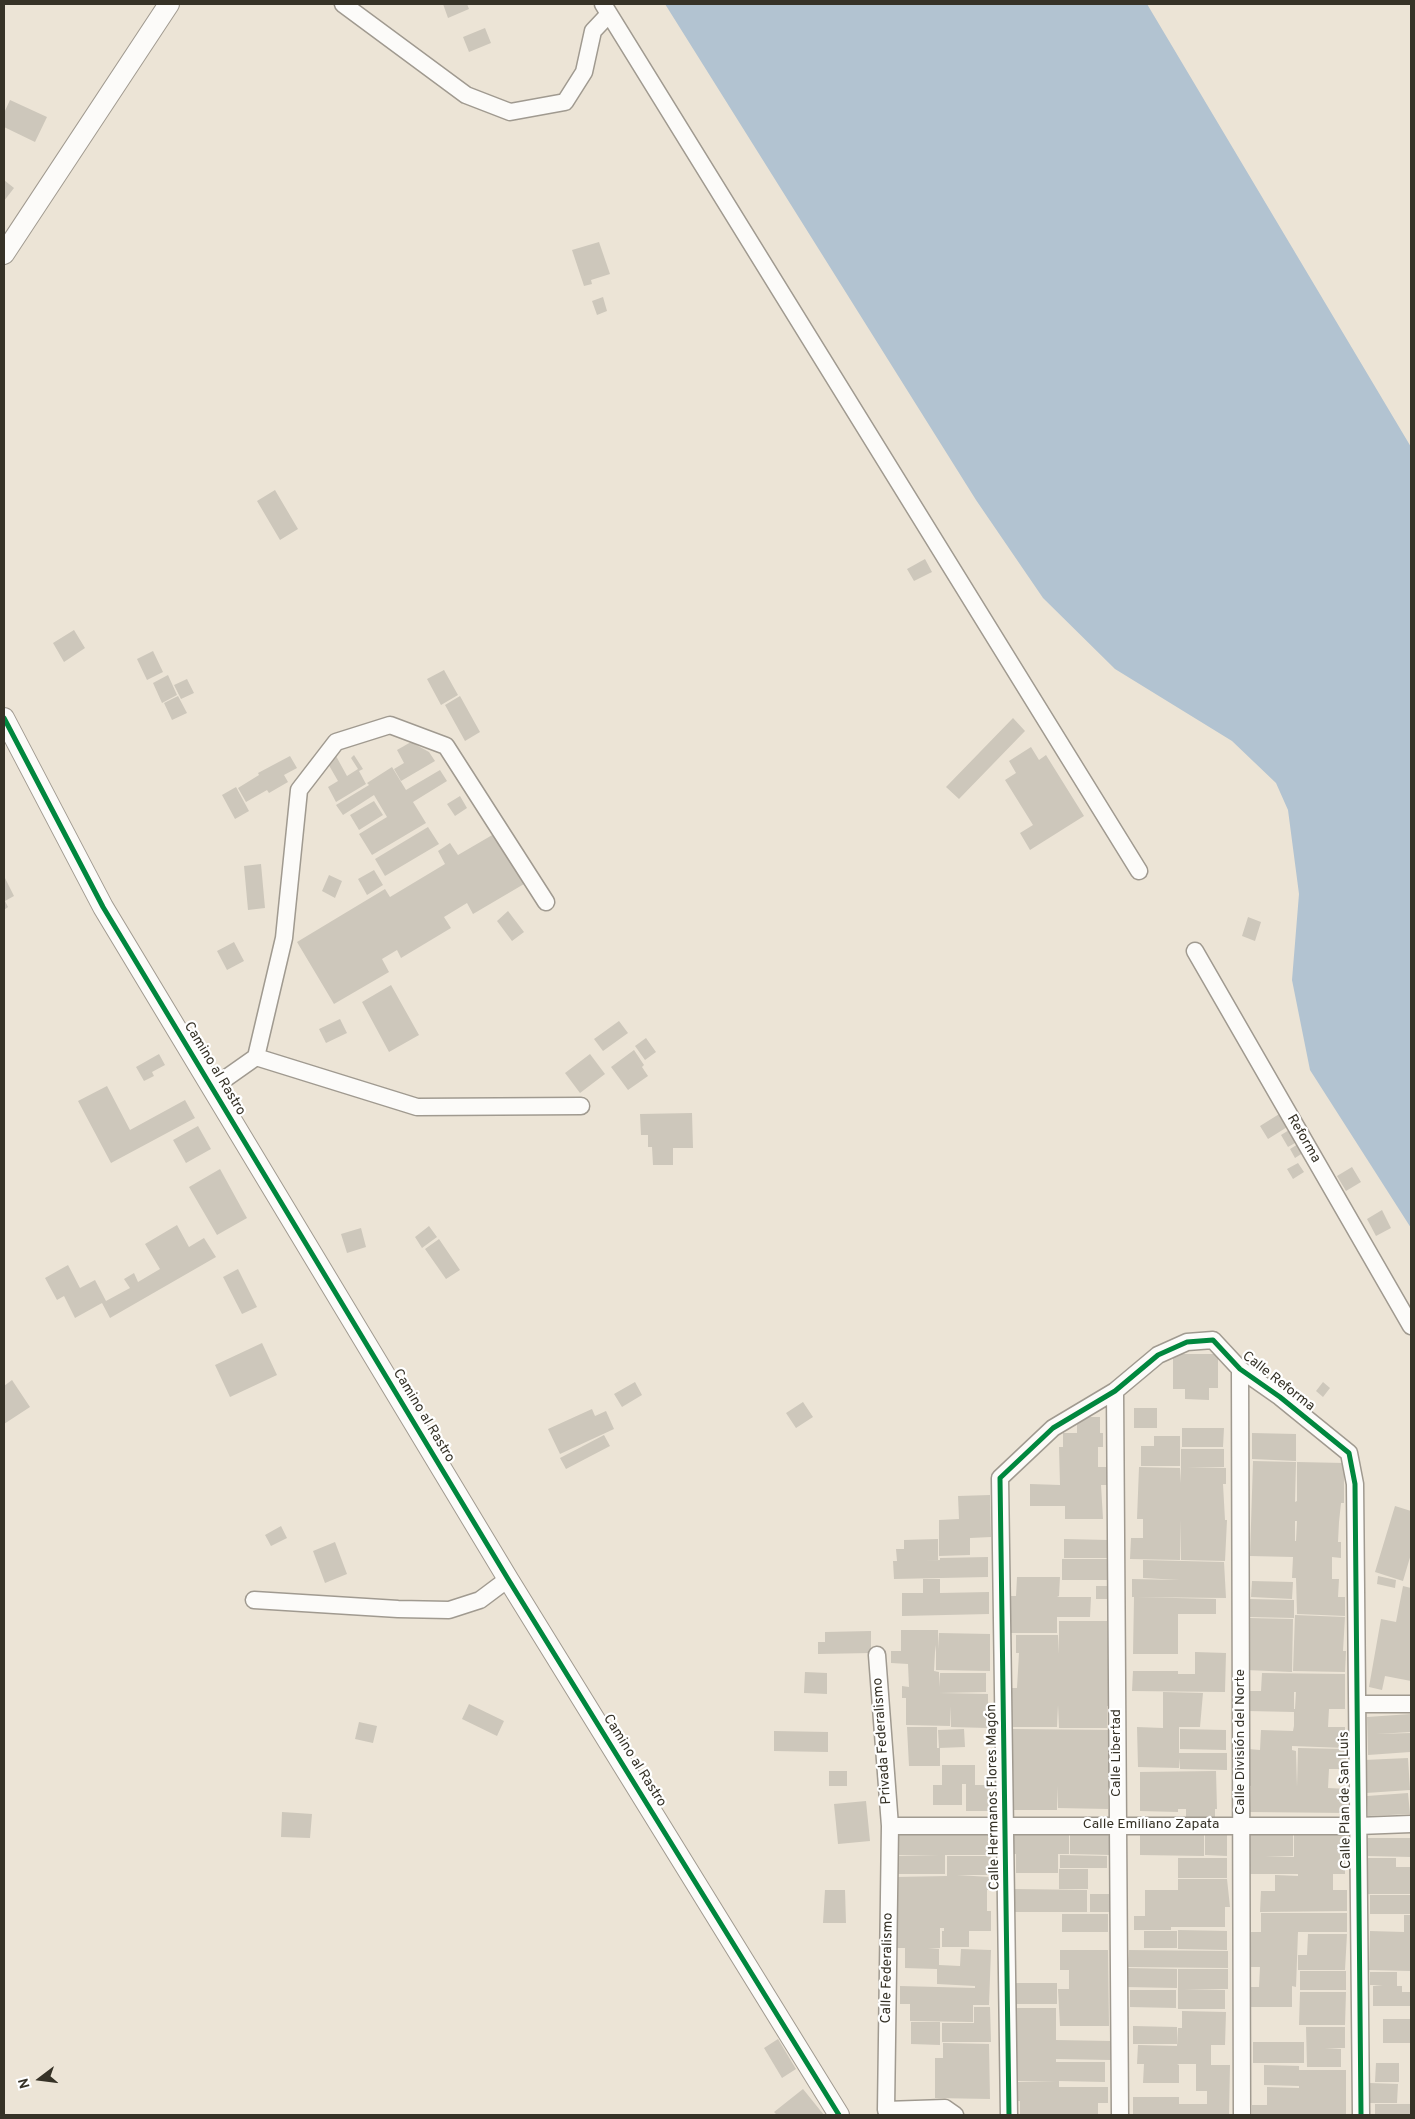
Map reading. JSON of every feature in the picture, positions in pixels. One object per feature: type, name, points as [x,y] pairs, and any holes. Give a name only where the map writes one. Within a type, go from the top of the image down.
[{"type":"street","points":[[4,254],[169,4]]},
{"type":"street","points":[[344,4],[466,95],[510,112],[565,102],[584,72],[593,31],[606,9],[1139,871]]},
{"type":"street","name":"Camino al Rastro","points":[[4,718],[103,907],[508,1579],[839,2115]]},
{"type":"street","points":[[212,1088],[256,1057],[284,938],[299,790],[336,742],[390,725],[446,746],[546,902]]},
{"type":"street","name":"Reforma","points":[[1195,951],[1411,1326]]},
{"type":"street","points":[[256,1057],[417,1108],[581,1106]]},
{"type":"street","name":"Calle Reforma","points":[[1115,1391],[1158,1355],[1187,1342],[1214,1340],[1240,1369],[1280,1397],[1349,1453],[1355,1484]]},
{"type":"street","name":"Calle División del Norte","points":[[1240,1369],[1242,2115]]},
{"type":"street","name":"Calle Hermanos Flores Magón","points":[[1010,2115],[1000,1478],[1053,1428],[1115,1391]]},
{"type":"street","name":"Calle Libertad","points":[[1115,1391],[1120,2115]]},
{"type":"street","name":"Calle Plan de San Luis","points":[[1355,1484],[1361,2115]]},
{"type":"street","points":[[254,1600],[398,1609],[449,1610],[480,1600],[508,1579]]},
{"type":"street","name":"Privada Federalismo","points":[[877,1655],[890,1826]]},
{"type":"street","points":[[1357,1704],[1411,1704]]},
{"type":"street","name":"Calle Emiliano Zapata","points":[[890,1826],[1358,1826],[1411,1824]]},
{"type":"street","name":"Calle Federalismo","points":[[883,2112],[890,1826]]},
{"type":"street","points":[[883,2112],[945,2108],[955,2115]]},
{"type":"water","points":[[665,4],[1147,4],[1411,447],[1411,1228],[1310,1070],[1292,980],[1299,894],[1288,810],[1276,783],[1232,741],[1115,669],[1043,598],[976,500]]},
{"type":"building","points":[[443,4],[467,4],[469,9],[448,18]]},
{"type":"building","points":[[485,28],[491,43],[469,52],[463,37]]},
{"type":"building","points":[[10,100],[47,117],[35,142],[4,127],[4,113]]},
{"type":"building","points":[[4,180],[14,188],[4,201]]},
{"type":"building","points":[[599,242],[610,274],[591,280],[592,284],[584,286],[572,250]]},
{"type":"building","points":[[603,297],[607,311],[597,315],[592,301]]},
{"type":"building","points":[[275,490],[298,529],[280,540],[257,501]]},
{"type":"building","points":[[925,559],[932,572],[914,581],[907,569]]},
{"type":"building","points":[[74,630],[85,648],[64,662],[53,643]]},
{"type":"building","points":[[153,651],[163,672],[147,680],[137,659]]},
{"type":"building","points":[[444,670],[458,695],[441,705],[427,679]]},
{"type":"building","points":[[168,675],[177,695],[162,703],[153,683]]},
{"type":"building","points":[[187,679],[194,693],[181,699],[174,685]]},
{"type":"building","points":[[178,696],[187,713],[172,720],[164,703]]},
{"type":"building","points":[[460,696],[480,732],[465,741],[445,705]]},
{"type":"building","points":[[1013,718],[1025,731],[959,799],[946,787]]},
{"type":"building","points":[[411,742],[429,752],[435,761],[401,781],[394,769],[404,763],[397,750]]},
{"type":"building","points":[[1031,747],[1039,760],[1046,755],[1084,816],[1030,850],[1020,833],[1033,825],[1005,780],[1016,773],[1009,761]]},
{"type":"building","points":[[354,755],[363,769],[359,771],[366,784],[336,802],[328,787],[338,781],[327,762],[336,756],[347,776],[358,769],[351,758]]},
{"type":"building","points":[[290,756],[297,768],[284,775],[288,782],[269,793],[267,790],[246,802],[238,788],[259,775],[258,773]]},
{"type":"building","points":[[392,767],[406,790],[440,770],[447,781],[413,802],[426,823],[372,855],[359,834],[387,817],[374,795],[343,815],[336,805],[369,785],[367,783]]},
{"type":"building","points":[[236,787],[249,811],[235,819],[222,795]]},
{"type":"building","points":[[460,796],[467,808],[455,816],[447,804]]},
{"type":"building","points":[[374,801],[383,815],[359,830],[350,815]]},
{"type":"building","points":[[428,827],[439,844],[385,876],[375,859]]},
{"type":"building","points":[[494,834],[524,884],[473,914],[467,903],[444,917],[451,928],[401,958],[397,950],[382,959],[389,972],[334,1004],[297,942],[385,889],[390,897],[445,864],[438,851],[450,843],[458,855]]},
{"type":"building","points":[[261,864],[265,908],[248,910],[244,866]]},
{"type":"building","points":[[374,870],[383,885],[367,895],[358,879]]},
{"type":"building","points":[[329,875],[342,881],[335,898],[322,891]]},
{"type":"building","points":[[4,876],[14,896],[5,901],[8,907],[4,910]]},
{"type":"building","points":[[508,911],[524,932],[512,941],[497,921]]},
{"type":"building","points":[[1248,917],[1261,922],[1255,941],[1242,936]]},
{"type":"building","points":[[234,942],[244,961],[227,970],[217,951]]},
{"type":"building","points":[[391,985],[419,1035],[389,1052],[362,1002]]},
{"type":"building","points":[[340,1019],[347,1033],[326,1043],[319,1029]]},
{"type":"building","points":[[619,1021],[628,1033],[603,1051],[594,1039]]},
{"type":"building","points":[[646,1038],[656,1052],[645,1060],[635,1046]]},
{"type":"building","points":[[634,1050],[644,1065],[642,1067],[648,1076],[628,1090],[611,1067]]},
{"type":"building","points":[[159,1054],[165,1065],[152,1072],[154,1076],[144,1081],[136,1067]]},
{"type":"building","points":[[590,1054],[605,1074],[580,1093],[565,1073]]},
{"type":"building","points":[[107,1086],[130,1130],[185,1100],[195,1118],[111,1163],[78,1101]]},
{"type":"building","points":[[1284,1111],[1292,1124],[1268,1139],[1260,1126]]},
{"type":"building","points":[[692,1113],[693,1148],[673,1148],[673,1165],[653,1165],[652,1147],[648,1147],[648,1135],[641,1135],[640,1114]]},
{"type":"building","points":[[198,1126],[211,1149],[186,1163],[173,1140]]},
{"type":"building","points":[[1294,1127],[1302,1139],[1288,1147],[1281,1135]]},
{"type":"building","points":[[1303,1141],[1309,1149],[1295,1158],[1290,1149]]},
{"type":"building","points":[[1298,1163],[1304,1172],[1293,1179],[1287,1169]]},
{"type":"building","points":[[1352,1167],[1361,1182],[1346,1191],[1337,1176]]},
{"type":"building","points":[[220,1169],[247,1218],[217,1235],[189,1187]]},
{"type":"building","points":[[1382,1210],[1391,1228],[1376,1236],[1367,1219]]},
{"type":"building","points":[[177,1225],[189,1247],[204,1238],[216,1257],[110,1318],[102,1303],[75,1318],[64,1296],[57,1300],[45,1278],[68,1265],[80,1288],[95,1280],[106,1301],[130,1288],[124,1279],[134,1273],[138,1282],[160,1269],[145,1244]]},
{"type":"building","points":[[429,1226],[437,1237],[422,1248],[415,1237]]},
{"type":"building","points":[[361,1228],[366,1247],[347,1253],[341,1234]]},
{"type":"building","points":[[439,1239],[460,1270],[446,1279],[425,1249]]},
{"type":"building","points":[[238,1269],[257,1307],[242,1314],[223,1277]]},
{"type":"building","points":[[262,1343],[277,1375],[230,1397],[215,1365]]},
{"type":"building","points":[[1173,1354],[1218,1354],[1218,1388],[1209,1388],[1209,1400],[1185,1399],[1185,1389],[1173,1389]]},
{"type":"building","points":[[12,1380],[30,1407],[4,1424],[4,1386]]},
{"type":"building","points":[[635,1382],[642,1395],[622,1407],[614,1394]]},
{"type":"building","points":[[1323,1382],[1330,1388],[1323,1397],[1316,1391]]},
{"type":"building","points":[[803,1402],[813,1417],[796,1428],[786,1413]]},
{"type":"building","points":[[1134,1408],[1157,1408],[1157,1428],[1134,1428]]},
{"type":"building","points":[[592,1409],[595,1416],[606,1411],[614,1429],[560,1454],[548,1429]]},
{"type":"building","points":[[1077,1417],[1100,1417],[1100,1433],[1103,1433],[1103,1447],[1098,1447],[1098,1467],[1107,1467],[1107,1485],[1101,1485],[1103,1519],[1065,1519],[1065,1506],[1030,1506],[1030,1484],[1060,1485],[1059,1447],[1063,1447],[1063,1433],[1077,1433]]},
{"type":"building","points":[[1182,1428],[1224,1428],[1223,1447],[1182,1447]]},
{"type":"building","points":[[1252,1433],[1296,1434],[1296,1461],[1252,1459]]},
{"type":"building","points":[[604,1435],[610,1446],[566,1469],[560,1458]]},
{"type":"building","points":[[1154,1436],[1180,1436],[1180,1466],[1141,1466],[1141,1446],[1154,1446]]},
{"type":"building","points":[[1181,1449],[1224,1449],[1224,1467],[1187,1467],[1226,1468],[1226,1484],[1223,1484],[1225,1520],[1227,1520],[1225,1561],[1181,1560],[1181,1520],[1180,1560],[1130,1559],[1131,1538],[1143,1538],[1143,1519],[1137,1519],[1139,1467],[1180,1468],[1181,1483]]},
{"type":"building","points":[[1253,1461],[1296,1462],[1295,1502],[1297,1501],[1297,1462],[1344,1463],[1344,1503],[1341,1503],[1338,1542],[1341,1542],[1341,1558],[1332,1557],[1332,1579],[1339,1579],[1338,1597],[1345,1597],[1345,1616],[1297,1614],[1296,1578],[1292,1578],[1293,1557],[1250,1556]],"holes":[[[1295,1521],[1297,1521],[1296,1541],[1295,1541]]]},
{"type":"building","points":[[990,1495],[991,1537],[970,1538],[970,1555],[939,1556],[939,1520],[959,1519],[958,1496]]},
{"type":"building","points":[[1395,1506],[1411,1511],[1411,1554],[1403,1581],[1375,1572]]},
{"type":"building","points":[[281,1526],[287,1538],[271,1546],[265,1535]]},
{"type":"building","points":[[938,1539],[938,1560],[924,1561],[940,1560],[940,1558],[988,1557],[988,1577],[894,1579],[893,1561],[897,1561],[896,1549],[904,1549],[904,1540]]},
{"type":"building","points":[[1064,1539],[1109,1540],[1109,1558],[1064,1558]]},
{"type":"building","points":[[335,1542],[347,1574],[325,1583],[313,1551]]},
{"type":"building","points":[[1062,1559],[1109,1559],[1109,1580],[1062,1580]]},
{"type":"building","points":[[1143,1560],[1224,1562],[1226,1598],[1136,1597],[1216,1599],[1216,1614],[1178,1614],[1178,1654],[1133,1654],[1134,1597],[1132,1597],[1132,1579],[1180,1580],[1143,1578]]},
{"type":"building","points":[[1378,1576],[1396,1580],[1395,1588],[1377,1584]]},
{"type":"building","points":[[1017,1577],[1060,1577],[1059,1596],[1057,1597],[1091,1597],[1090,1617],[1057,1617],[1057,1633],[1009,1633],[1011,1596],[1016,1596]]},
{"type":"building","points":[[923,1579],[940,1579],[940,1593],[989,1592],[989,1614],[902,1616],[902,1593],[923,1593]]},
{"type":"building","points":[[1252,1581],[1293,1582],[1292,1599],[1251,1597]]},
{"type":"building","points":[[1096,1586],[1108,1586],[1108,1599],[1096,1599]]},
{"type":"building","points":[[1403,1586],[1411,1588],[1411,1681],[1385,1676],[1382,1690],[1369,1687],[1381,1619],[1396,1622]]},
{"type":"building","points":[[1250,1599],[1294,1600],[1294,1618],[1249,1617]]},
{"type":"building","points":[[1295,1615],[1345,1617],[1343,1651],[1346,1651],[1345,1672],[1293,1671]]},
{"type":"building","points":[[1249,1618],[1293,1619],[1292,1672],[1246,1670],[1245,1632],[1249,1632]]},
{"type":"building","points":[[1059,1621],[1107,1621],[1109,1671],[1113,1671],[1111,1706],[1107,1706],[1107,1728],[1059,1728],[1058,1705],[1057,1727],[1006,1727],[1007,1688],[1017,1688],[1019,1653],[1016,1653],[1016,1635],[1058,1635],[1059,1654]]},
{"type":"building","points":[[901,1630],[938,1630],[938,1649],[939,1633],[990,1634],[990,1671],[936,1670],[936,1645],[934,1671],[939,1672],[939,1687],[940,1673],[986,1673],[986,1692],[939,1693],[988,1694],[988,1728],[951,1727],[951,1706],[950,1726],[906,1725],[906,1698],[902,1698],[902,1686],[909,1687],[908,1664],[891,1663],[891,1651],[901,1651]]},
{"type":"building","points":[[871,1631],[871,1653],[818,1654],[818,1642],[825,1642],[825,1632]]},
{"type":"building","points":[[1195,1652],[1226,1653],[1225,1692],[1132,1691],[1133,1671],[1178,1671],[1178,1674],[1195,1674]]},
{"type":"building","points":[[805,1672],[827,1673],[827,1694],[804,1693]]},
{"type":"building","points":[[1262,1673],[1345,1674],[1345,1709],[1329,1709],[1328,1727],[1345,1727],[1345,1748],[1292,1746],[1292,1750],[1296,1751],[1297,1787],[1298,1748],[1346,1749],[1346,1769],[1329,1769],[1328,1788],[1348,1789],[1347,1813],[1250,1812],[1251,1786],[1246,1786],[1248,1749],[1260,1750],[1261,1730],[1293,1731],[1294,1726],[1294,1712],[1248,1711],[1248,1691],[1261,1691]],"holes":[[[1294,1692],[1296,1692],[1295,1709],[1294,1709]]]},
{"type":"building","points":[[1163,1692],[1203,1693],[1200,1727],[1179,1727],[1179,1753],[1227,1753],[1227,1770],[1180,1769],[1180,1758],[1179,1768],[1138,1767],[1137,1727],[1163,1728]]},
{"type":"building","points":[[469,1704],[504,1721],[497,1736],[462,1719]]},
{"type":"building","points":[[1411,1714],[1411,1732],[1376,1734],[1411,1733],[1411,1756],[1410,1752],[1368,1755],[1367,1717]]},
{"type":"building","points":[[359,1722],[377,1726],[373,1743],[355,1739]]},
{"type":"building","points":[[907,1727],[937,1727],[937,1748],[940,1748],[940,1766],[909,1766]]},
{"type":"building","points":[[964,1729],[965,1747],[939,1748],[938,1730]]},
{"type":"building","points":[[1012,1729],[1110,1730],[1113,1787],[1108,1787],[1108,1809],[1058,1808],[1057,1786],[1057,1810],[1009,1810],[1009,1786],[1013,1786]]},
{"type":"building","points":[[1180,1729],[1226,1730],[1226,1750],[1180,1749]]},
{"type":"building","points":[[774,1731],[828,1732],[828,1752],[774,1751]]},
{"type":"building","points":[[1408,1758],[1410,1790],[1366,1793],[1364,1760]]},
{"type":"building","points":[[942,1765],[975,1765],[975,1785],[990,1785],[990,1811],[966,1811],[966,1784],[962,1784],[962,1805],[933,1805],[933,1785],[942,1785]]},
{"type":"building","points":[[829,1771],[847,1771],[847,1786],[829,1786]]},
{"type":"building","points":[[1216,1771],[1217,1809],[1215,1809],[1215,1823],[1186,1823],[1186,1809],[1178,1809],[1178,1812],[1140,1811],[1140,1772]]},
{"type":"building","points":[[1408,1793],[1410,1814],[1368,1816],[1367,1796]]},
{"type":"building","points":[[866,1801],[870,1841],[838,1844],[834,1804]]},
{"type":"building","points":[[282,1812],[312,1814],[310,1838],[281,1837]]},
{"type":"building","points":[[988,1829],[988,1855],[945,1855],[945,1874],[894,1874],[894,1856],[939,1855],[893,1855],[892,1830]]},
{"type":"building","points":[[1140,1830],[1204,1830],[1204,1856],[1140,1855]]},
{"type":"building","points":[[1013,1831],[1069,1831],[1069,1854],[1058,1854],[1058,1873],[1016,1873],[1016,1854],[1013,1854]]},
{"type":"building","points":[[1070,1832],[1111,1832],[1110,1855],[1070,1854]]},
{"type":"building","points":[[1205,1832],[1227,1833],[1227,1856],[1205,1855]]},
{"type":"building","points":[[1294,1833],[1345,1833],[1345,1874],[1333,1874],[1333,1890],[1347,1890],[1347,1911],[1260,1912],[1261,1891],[1275,1891],[1275,1875],[1298,1876],[1298,1874],[1247,1874],[1247,1857],[1250,1857],[1250,1834],[1293,1834],[1293,1856],[1265,1857],[1294,1857]]},
{"type":"building","points":[[1368,1838],[1411,1838],[1411,1857],[1367,1856]]},
{"type":"building","points":[[1060,1855],[1107,1856],[1107,1868],[1060,1868]]},
{"type":"building","points":[[947,1856],[991,1856],[992,1875],[957,1875],[990,1877],[990,1890],[987,1890],[987,1911],[991,1911],[991,1931],[969,1931],[969,1947],[942,1947],[942,1931],[944,1931],[944,1928],[940,1928],[940,1948],[928,1949],[939,1949],[939,1965],[960,1966],[961,1949],[991,1950],[989,2005],[973,2005],[973,2022],[910,2021],[910,2004],[900,2004],[900,1986],[975,1988],[975,1986],[937,1984],[937,1969],[905,1968],[905,1948],[894,1948],[896,1877],[947,1876]]},
{"type":"building","points":[[1178,1858],[1227,1858],[1227,1878],[1178,1878]]},
{"type":"building","points":[[1368,1858],[1396,1858],[1396,1867],[1411,1867],[1411,1894],[1368,1894]]},
{"type":"building","points":[[1059,1869],[1088,1869],[1088,1889],[1059,1889]]},
{"type":"building","points":[[1178,1879],[1227,1879],[1230,1907],[1225,1907],[1225,1927],[1171,1927],[1171,1930],[1134,1930],[1134,1916],[1145,1916],[1145,1890],[1178,1890]]},
{"type":"building","points":[[1013,1889],[1087,1890],[1087,1912],[1013,1912]]},
{"type":"building","points":[[825,1890],[845,1890],[846,1923],[823,1923]]},
{"type":"building","points":[[1090,1894],[1112,1894],[1111,1912],[1090,1912]]},
{"type":"building","points":[[1370,1895],[1411,1895],[1411,1914],[1370,1914]]},
{"type":"building","points":[[1261,1913],[1347,1913],[1347,1932],[1298,1932],[1296,1987],[1292,1986],[1292,2007],[1249,2007],[1249,1987],[1259,1987],[1260,1967],[1247,1967],[1248,1932],[1261,1932]]},
{"type":"building","points":[[1062,1914],[1108,1914],[1108,1932],[1062,1932]]},
{"type":"building","points":[[1404,1915],[1411,1915],[1411,1971],[1369,1970],[1370,1931],[1404,1932]]},
{"type":"building","points":[[1178,1930],[1227,1931],[1227,1950],[1178,1949]]},
{"type":"building","points":[[1144,1931],[1177,1931],[1177,1948],[1144,1948]]},
{"type":"building","points":[[1308,1934],[1347,1934],[1345,1970],[1298,1970],[1298,1955],[1307,1955]]},
{"type":"building","points":[[1060,1950],[1108,1950],[1109,2026],[1060,2026],[1058,1989],[1069,1989],[1069,1970],[1060,1970]]},
{"type":"building","points":[[1129,1950],[1228,1951],[1228,1968],[1128,1967]]},
{"type":"building","points":[[1126,1968],[1177,1969],[1177,1988],[1126,1987]]},
{"type":"building","points":[[1178,1969],[1228,1969],[1228,1989],[1184,1989],[1225,1990],[1225,2009],[1178,2009]]},
{"type":"building","points":[[1300,1971],[1346,1971],[1346,1990],[1300,1990]]},
{"type":"building","points":[[1370,1972],[1397,1972],[1397,1986],[1402,1986],[1402,2006],[1373,2006],[1373,1986],[1383,1985],[1370,1985]]},
{"type":"building","points":[[1010,1983],[1057,1983],[1057,2004],[1011,2004]]},
{"type":"building","points":[[1130,1990],[1176,1990],[1176,2008],[1130,2007]]},
{"type":"building","points":[[1300,1992],[1346,1992],[1345,2025],[1299,2025]]},
{"type":"building","points":[[1402,1992],[1411,1992],[1411,2006],[1402,2006]]},
{"type":"building","points":[[974,2007],[990,2007],[991,2042],[942,2042],[942,2023],[974,2023]]},
{"type":"building","points":[[1013,2008],[1056,2008],[1056,2040],[1111,2041],[1111,2060],[1056,2059],[1056,2062],[1105,2062],[1105,2082],[1059,2081],[1059,2087],[1108,2087],[1108,2103],[1098,2103],[1098,2115],[1020,2115],[1020,2101],[1016,2101],[1016,2082],[1056,2081],[1010,2081]]},
{"type":"building","points":[[1182,2011],[1226,2012],[1225,2045],[1211,2045],[1211,2065],[1230,2065],[1229,2115],[1133,2115],[1133,2097],[1179,2097],[1179,2104],[1207,2104],[1207,2091],[1196,2091],[1196,2064],[1177,2064],[1179,2065],[1179,2083],[1143,2083],[1144,2064],[1137,2064],[1138,2045],[1177,2046],[1178,2028],[1182,2028]]},
{"type":"building","points":[[1383,2019],[1411,2019],[1411,2043],[1383,2043]]},
{"type":"building","points":[[911,2022],[940,2022],[940,2045],[911,2044]]},
{"type":"building","points":[[1133,2026],[1177,2027],[1177,2044],[1133,2044]]},
{"type":"building","points":[[1306,2027],[1345,2027],[1345,2048],[1325,2048],[1341,2049],[1341,2067],[1307,2067]]},
{"type":"building","points":[[778,2039],[796,2069],[782,2078],[764,2048]]},
{"type":"building","points":[[1253,2042],[1304,2042],[1304,2063],[1253,2063]]},
{"type":"building","points":[[943,2043],[989,2044],[990,2099],[935,2098],[935,2058],[943,2058]]},
{"type":"building","points":[[1376,2063],[1399,2063],[1399,2082],[1375,2082]]},
{"type":"building","points":[[1264,2065],[1299,2066],[1299,2070],[1346,2070],[1346,2115],[1252,2115],[1252,2105],[1267,2105],[1267,2087],[1299,2088],[1299,2086],[1264,2085]]},
{"type":"building","points":[[1370,2083],[1398,2084],[1397,2103],[1370,2103]]},
{"type":"building","points":[[803,2089],[824,2115],[777,2115],[774,2112]]},
{"type":"building","points":[[1375,2104],[1411,2104],[1411,2115],[1375,2115]]},
{"type":"cycle path","points":[[4,718],[103,907],[508,1579],[839,2115]]},
{"type":"cycle path","points":[[1009,2115],[1000,1478],[1053,1428],[1115,1391],[1158,1355],[1187,1342],[1213,1340],[1240,1369],[1280,1397],[1349,1453],[1355,1484],[1361,2115]]}]
